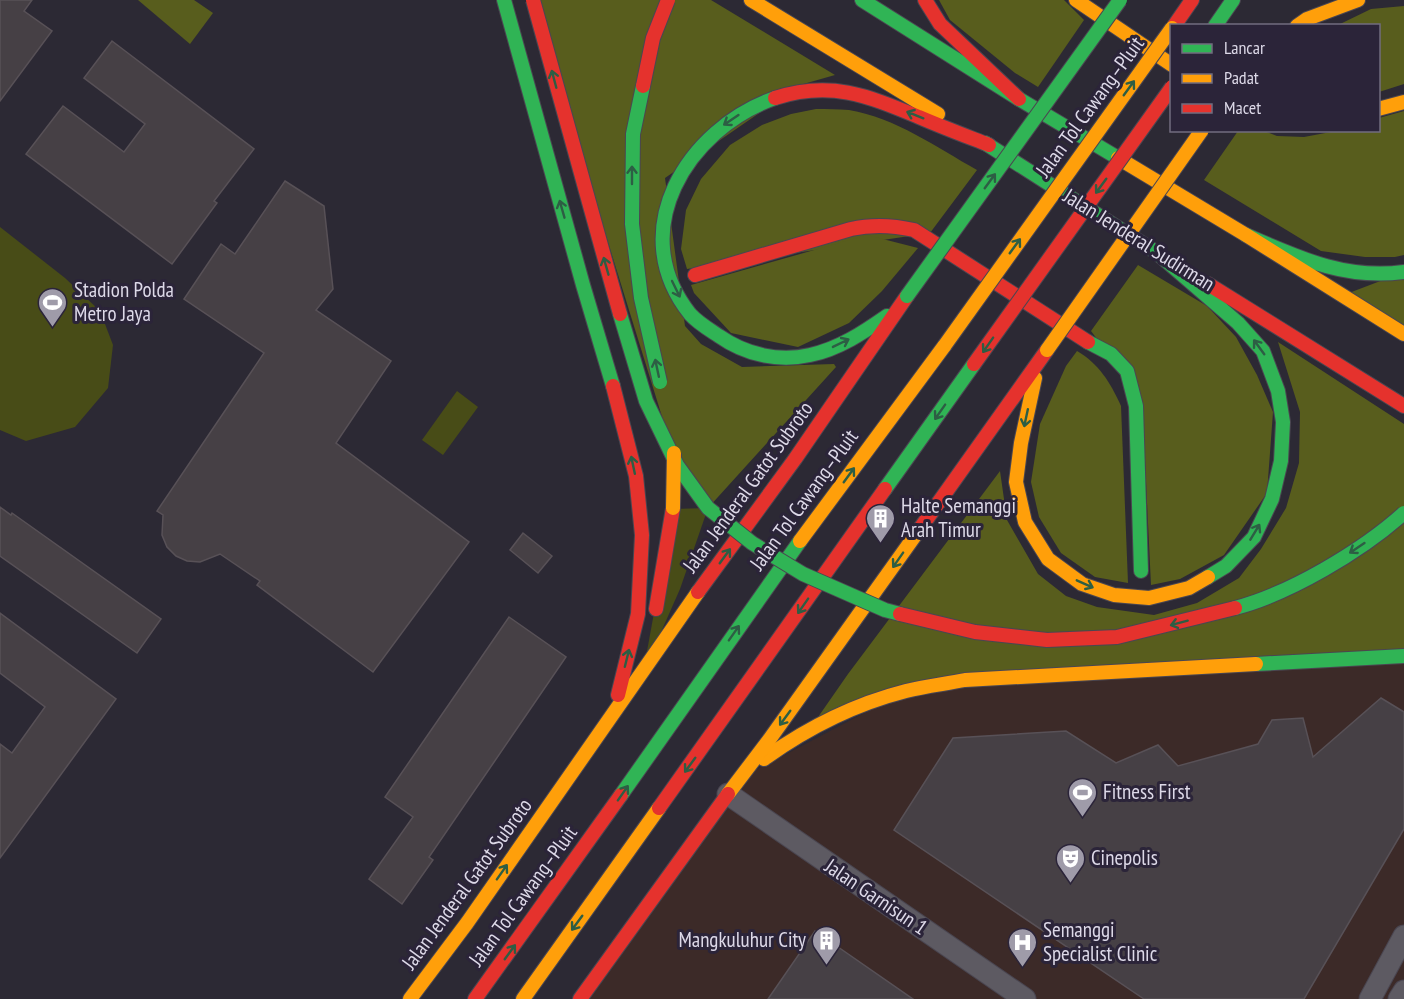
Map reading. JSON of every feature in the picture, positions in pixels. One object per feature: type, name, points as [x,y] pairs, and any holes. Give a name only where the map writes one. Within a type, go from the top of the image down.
[{"type":"main road","points":[[504,0],[623,420],[636,476],[642,535],[638,614],[613,714]]},
{"type":"main road","points":[[533,0],[646,401],[678,465],[708,508],[752,543],[803,574],[885,610],[975,632],[1047,640],[1117,637],[1168,627],[1243,606],[1295,584],[1331,566],[1394,523],[1404,513]]},
{"type":"main road","points":[[643,673],[673,508],[674,452],[641,298],[633,235],[633,134],[653,38],[668,0]]},
{"type":"main road","name":"Jalan Jenderal Sudirman","points":[[751,0],[989,145],[1157,253],[1404,406]]},
{"type":"main road","points":[[862,0],[1019,99],[1246,235],[1404,334]]},
{"type":"main road","points":[[925,0],[940,24],[1019,99]]},
{"type":"main road","points":[[1076,0],[1170,64]]},
{"type":"main road","name":"Jalan Jenderal Gatot Subroto","points":[[410,999],[1120,0]]},
{"type":"main road","name":"Jalan Tol Cawang–Pluit","points":[[1175,24],[1192,0]]},
{"type":"main road","points":[[1216,24],[1233,0]]},
{"type":"main road","points":[[1300,24],[1306,19],[1358,0]]},
{"type":"main road","name":"Jalan Tol Cawang–Pluit","points":[[476,999],[766,587],[945,345],[1170,31]]},
{"type":"main road","points":[[904,301],[868,329],[835,347],[812,355],[787,359],[754,355],[723,340],[692,315],[674,288],[666,262],[663,232],[668,202],[684,167],[708,136],[733,117],[764,101],[793,92],[827,89],[866,96],[989,145]]},
{"type":"main road","points":[[523,999],[1170,90]]},
{"type":"main road","points":[[1380,108],[1404,102]]},
{"type":"main road","points":[[580,999],[728,793],[769,740],[1201,132]]},
{"type":"main road","points":[[695,275],[850,229],[875,223],[896,226],[914,230],[1094,346],[1111,354],[1127,371],[1136,406],[1141,571]]},
{"type":"main road","points":[[1246,235],[1312,263],[1357,274],[1404,272]]},
{"type":"main road","points":[[1043,356],[1021,443],[1016,482],[1025,522],[1047,560],[1082,584],[1114,595],[1149,598],[1188,588],[1226,566],[1254,537],[1272,499],[1281,461],[1283,422],[1278,391],[1263,351],[1238,323],[1157,253]]},
{"type":"main road","points":[[583,285],[592,296],[600,298]]},
{"type":"main road","points":[[1142,653],[1142,672]]},
{"type":"main road","points":[[565,999],[635,902],[728,793],[775,751],[846,711],[906,691],[965,680],[1404,656]]},
{"type":"street","points":[[1373,657],[1404,674]]},
{"type":"street","name":"Jalan Garnisun 1","points":[[728,793],[1025,999]]},
{"type":"street","points":[[1370,999],[1404,936]]},
{"type":"street","points":[[1399,999],[1404,991]]},
{"type":"shaded area","points":[[1404,657],[1404,999],[581,999],[739,779],[906,691]]},
{"type":"green space","points":[[138,0],[194,0],[213,13],[190,44]]},
{"type":"green space","points":[[533,0],[711,0],[835,75],[800,85],[665,178],[685,326],[701,344],[742,367],[834,364],[836,367],[708,508],[677,465]]},
{"type":"green space","points":[[939,0],[1064,0],[1084,20],[1038,87],[1015,73],[950,20]]},
{"type":"green space","points":[[1404,6],[1404,84],[1380,92],[1380,24],[1340,24],[1371,9]]},
{"type":"green space","points":[[816,109],[849,110],[899,126],[977,170],[930,233],[687,269],[681,249],[686,210],[701,179],[730,145],[762,125],[791,114]]},
{"type":"green space","points":[[1404,111],[1404,255],[1365,257],[1321,251],[1204,180],[1237,132],[1267,132],[1277,136],[1304,137],[1331,132],[1380,132],[1380,118]]},
{"type":"green space","name":"Stadion Polda Metro Jaya","points":[[0,227],[65,278],[100,311],[113,345],[108,388],[75,427],[26,441],[0,430]]},
{"type":"green space","points":[[867,235],[918,248],[882,291],[849,323],[798,347],[731,333],[694,293],[691,285]]},
{"type":"green space","points":[[1138,265],[1207,306],[1236,337],[1257,375],[1273,412],[1267,493],[1224,555],[1180,579],[1151,585],[1142,399],[1091,331]]},
{"type":"green space","points":[[1404,272],[1404,334],[1341,296]]},
{"type":"green space","points":[[1278,342],[1404,424],[1404,656],[965,680],[816,720],[1000,471],[1007,520],[1038,574],[1066,596],[1097,607],[1154,615],[1197,603],[1239,578],[1261,549],[1286,508],[1299,463],[1300,412]]},
{"type":"green space","points":[[1077,351],[1103,374],[1121,406],[1128,583],[1095,577],[1061,553],[1039,517],[1031,482],[1040,424],[1066,366]]},
{"type":"green space","points":[[457,391],[478,407],[443,455],[422,440]]},
{"type":"green space","points":[[708,508],[680,589],[643,673],[673,509]]},
{"type":"building","points":[[0,0],[32,0],[24,11],[52,31],[0,101]]},
{"type":"building","points":[[112,41],[254,149],[214,201],[217,203],[172,264],[26,154],[63,106],[124,152],[145,124],[84,78]]},
{"type":"building","points":[[285,181],[324,206],[333,289],[316,310],[391,361],[336,443],[469,542],[373,672],[257,585],[260,581],[220,554],[200,562],[187,561],[176,556],[167,547],[162,535],[163,515],[157,511],[264,353],[184,299],[221,244],[235,254]]},
{"type":"building","points":[[0,507],[11,515],[12,513],[161,619],[137,653],[0,556]]},
{"type":"building","points":[[523,533],[552,556],[538,573],[510,550]]},
{"type":"building","points":[[0,613],[116,699],[0,858],[0,744],[12,753],[45,707],[0,673]]},
{"type":"building","points":[[509,617],[566,657],[429,857],[433,860],[402,904],[369,879],[413,817],[385,797]]},
{"type":"building","points":[[1381,698],[1404,712],[1404,829],[1304,999],[1144,999],[894,830],[953,738],[1066,731],[1116,763],[1158,745],[1178,766],[1258,744],[1272,720],[1303,718],[1313,757]]},
{"type":"building","name":"Mangkuluhur City","points":[[815,931],[913,999],[768,999]]},
{"type":"traffic: fast","points":[[504,0],[613,386]]},
{"type":"traffic: fast","points":[[862,0],[1118,158]]},
{"type":"traffic: fast","points":[[907,296],[1120,0]]},
{"type":"traffic: fast","points":[[1216,24],[1233,0]]},
{"type":"traffic: fast","points":[[643,86],[633,134],[632,224],[641,298],[660,382]]},
{"type":"traffic: fast","points":[[775,98],[743,113],[715,133],[692,158],[675,186],[665,217],[663,250],[671,282],[690,314],[700,323],[740,348],[775,357],[798,357],[831,349],[887,316]]},
{"type":"traffic: fast","points":[[985,143],[1151,249]]},
{"type":"traffic: fast","points":[[1246,235],[1304,259],[1342,270],[1382,274],[1404,272]]},
{"type":"traffic: fast","points":[[1157,253],[1238,323],[1263,351],[1278,391],[1283,422],[1281,461],[1272,499],[1254,537],[1226,566],[1208,577]]},
{"type":"traffic: fast","points":[[620,314],[646,401],[677,465],[708,508],[752,543],[803,574],[885,610],[900,614]]},
{"type":"traffic: fast","points":[[1088,342],[1111,354],[1127,371],[1136,406],[1141,571]]},
{"type":"traffic: fast","points":[[885,489],[974,364]]},
{"type":"traffic: fast","points":[[1235,608],[1278,593],[1324,570],[1367,542],[1404,513]]},
{"type":"traffic: fast","points":[[621,795],[800,541]]},
{"type":"traffic: fast","points":[[1256,664],[1404,656]]},
{"type":"traffic: slow","points":[[751,0],[938,114]]},
{"type":"traffic: slow","points":[[1076,0],[1170,64]]},
{"type":"traffic: slow","points":[[1300,24],[1307,19],[1358,0]]},
{"type":"traffic: slow","points":[[945,345],[1170,31]]},
{"type":"traffic: slow","points":[[1380,108],[1404,102]]},
{"type":"traffic: slow","points":[[1047,350],[1201,132]]},
{"type":"traffic: slow","points":[[1118,158],[1404,334]]},
{"type":"traffic: slow","points":[[800,541],[945,345]]},
{"type":"traffic: slow","points":[[1035,378],[1021,443],[1016,482],[1025,522],[1048,559],[1082,584],[1114,595],[1149,598],[1189,588],[1208,577]]},
{"type":"traffic: slow","points":[[673,508],[674,453]]},
{"type":"traffic: slow","points":[[728,794],[919,530]]},
{"type":"traffic: slow","points":[[410,999],[467,923],[698,592]]},
{"type":"traffic: slow","points":[[764,759],[797,737],[832,718],[887,696],[920,688],[965,680],[1256,664]]},
{"type":"traffic: slow","points":[[523,999],[659,808]]},
{"type":"traffic: jam","points":[[533,0],[620,314]]},
{"type":"traffic: jam","points":[[643,86],[653,38],[668,0]]},
{"type":"traffic: jam","points":[[925,0],[940,24],[1019,99]]},
{"type":"traffic: jam","points":[[1175,24],[1192,0]]},
{"type":"traffic: jam","points":[[775,98],[814,90],[849,93],[883,103],[989,145]]},
{"type":"traffic: jam","points":[[974,364],[1170,90]]},
{"type":"traffic: jam","points":[[695,275],[859,227],[906,228],[914,230],[1088,342]]},
{"type":"traffic: jam","points":[[1208,284],[1404,406]]},
{"type":"traffic: jam","points":[[698,592],[795,459],[907,296]]},
{"type":"traffic: jam","points":[[919,530],[1047,350]]},
{"type":"traffic: jam","points":[[613,386],[636,476],[642,535],[638,614],[618,695]]},
{"type":"traffic: jam","points":[[659,808],[885,489]]},
{"type":"traffic: jam","points":[[656,609],[673,508]]},
{"type":"traffic: jam","points":[[900,614],[975,632],[1047,640],[1117,637],[1235,608]]},
{"type":"traffic: jam","points":[[580,999],[728,794]]},
{"type":"traffic: jam","points":[[475,999],[621,795]]},
{"type":"place","name":"Stadion Polda Metro Jaya","points":[[53,328]]},
{"type":"place","name":"Halte Semanggi Arah Timur","points":[[880,544]]},
{"type":"place","name":"Fitness First","points":[[1082,818]]},
{"type":"place","name":"Cinepolis","points":[[1070,884]]},
{"type":"place","name":"Mangkuluhur City","points":[[827,966]]},
{"type":"place","name":"Semanggi Specialist Clinic","points":[[1022,968]]}]
